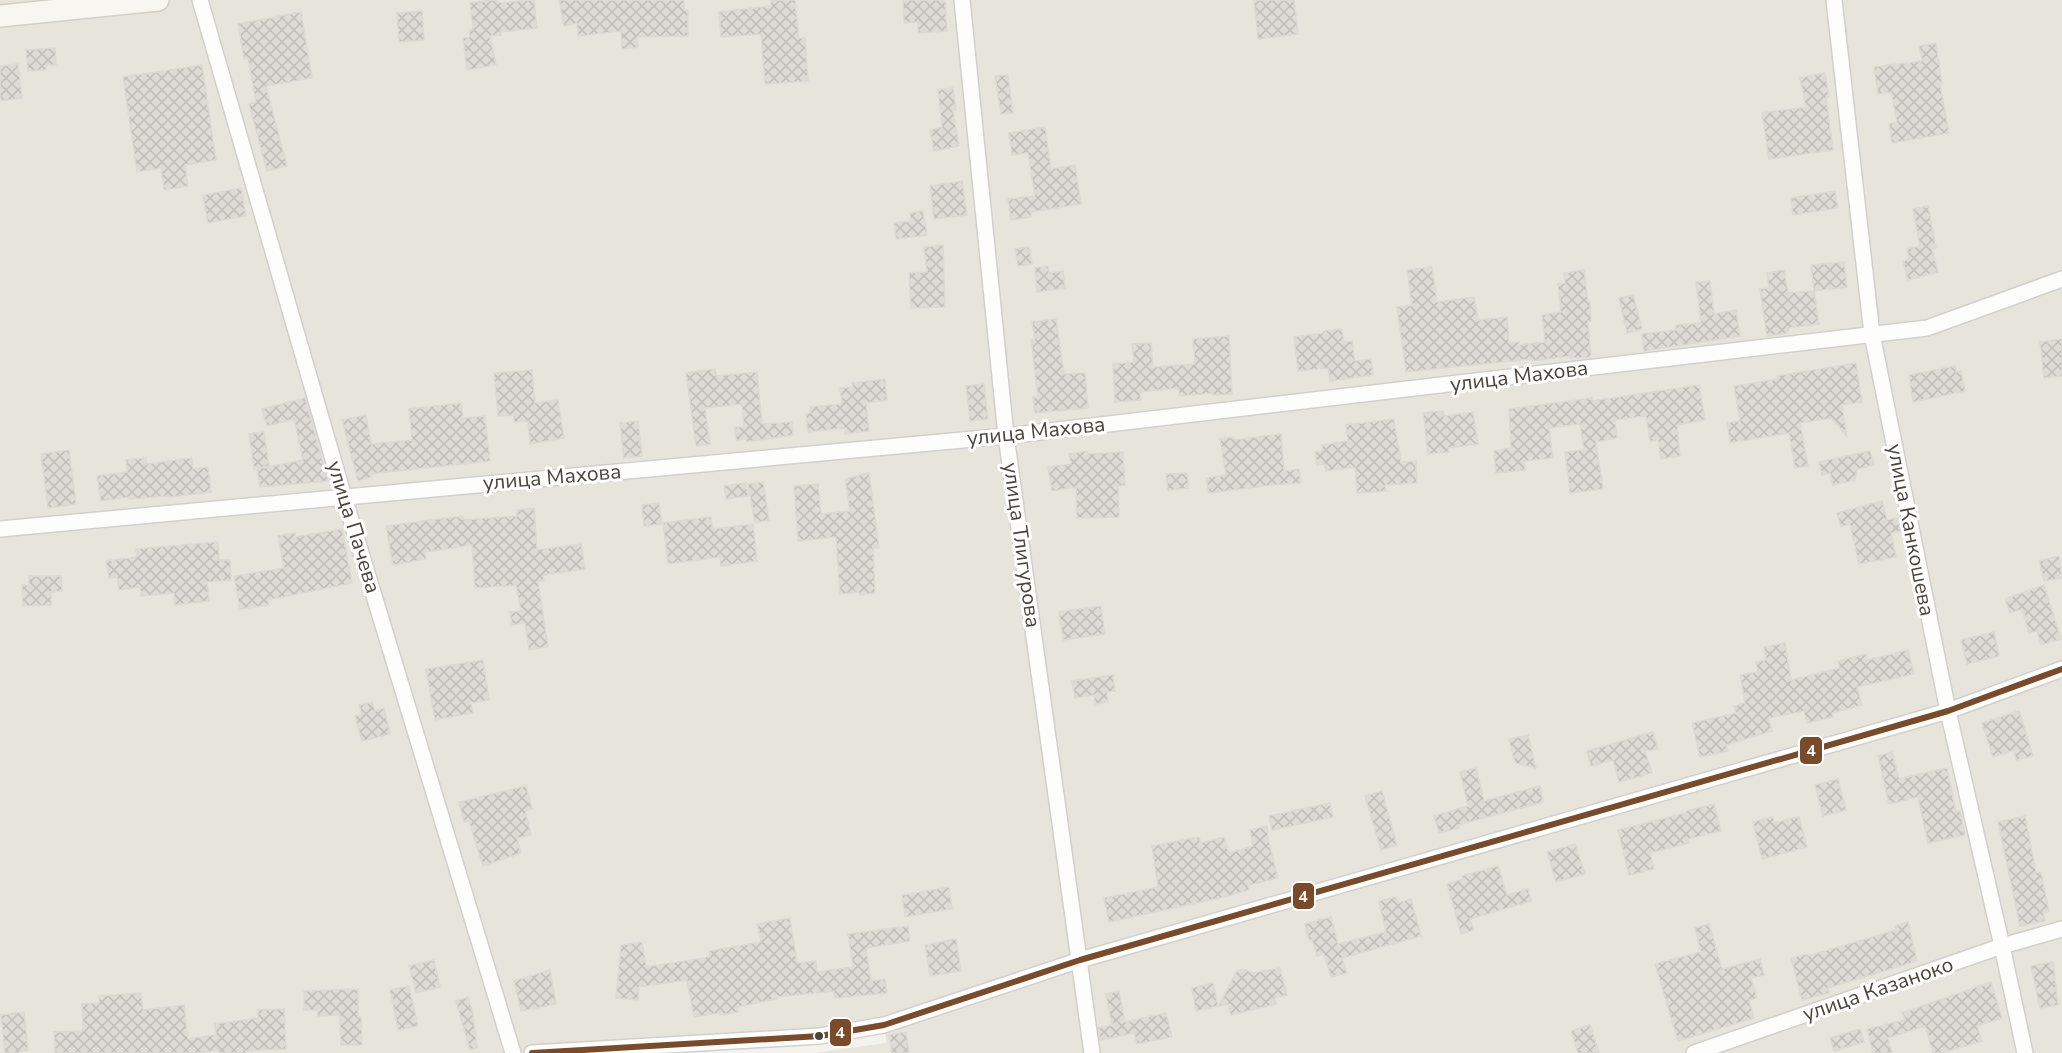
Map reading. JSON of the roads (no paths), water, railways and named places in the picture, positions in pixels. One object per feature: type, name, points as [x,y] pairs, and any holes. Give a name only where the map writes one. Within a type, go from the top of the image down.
[{"type":"main road","points":[[0,16],[158,0]]},
{"type":"street","name":"улица Пачева","points":[[200,0],[344,497],[513,1053]]},
{"type":"street","name":"улица Тлигурова","points":[[962,0],[1006,435],[1092,1053]]},
{"type":"street","name":"улица Канкошева","points":[[1833,0],[1872,334],[1948,711],[2025,1053]]},
{"type":"street","name":"улица Махова","points":[[0,529],[1006,435],[1927,328],[2062,279]]},
{"type":"street","points":[[532,1053],[820,1036],[884,1025],[1080,960],[1948,711],[2062,669]]},
{"type":"street","name":"улица Казаноко","points":[[1694,1053],[2002,946],[2062,929]]}]
